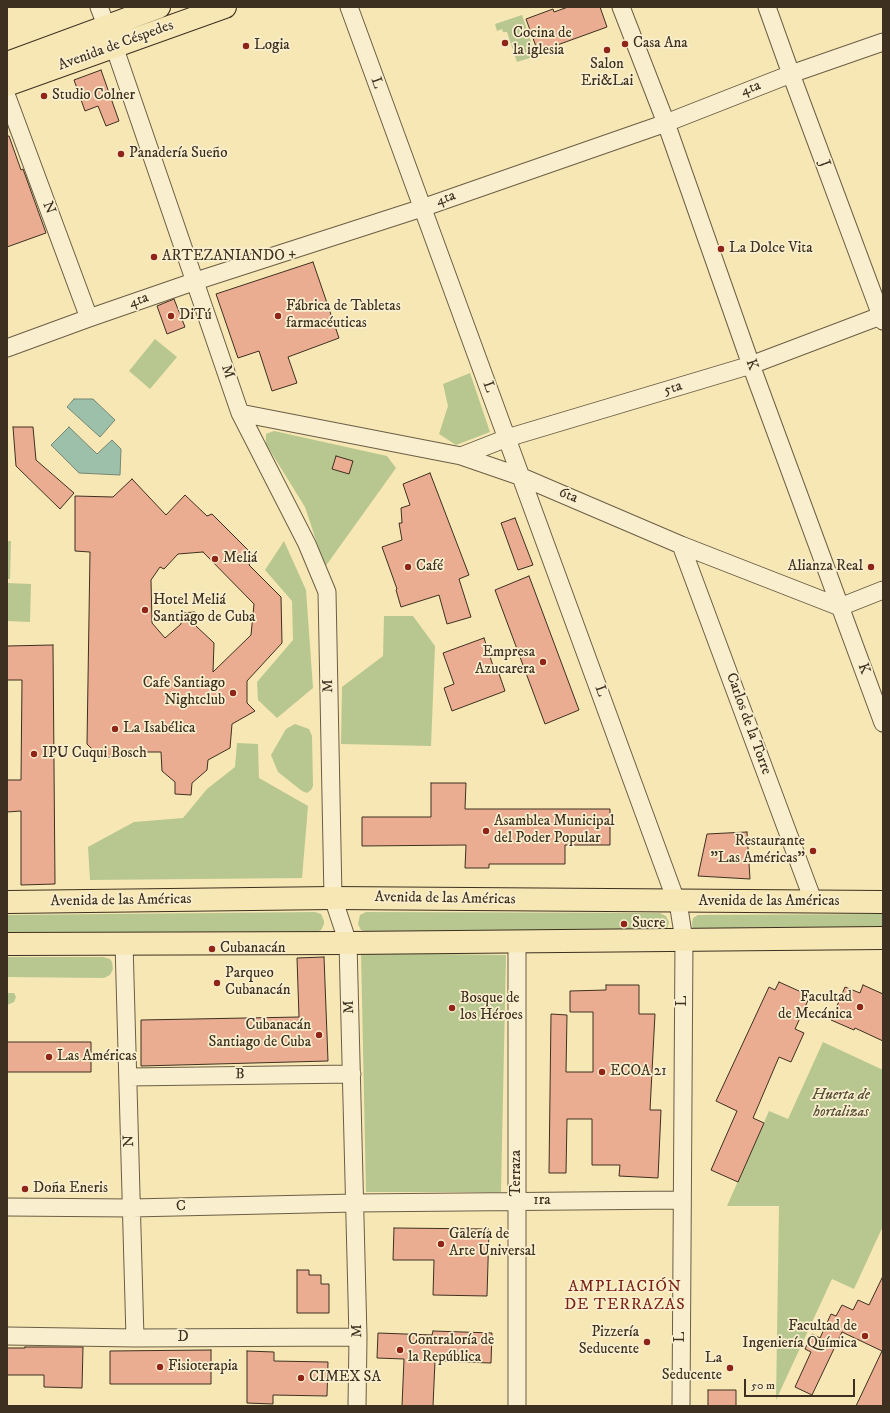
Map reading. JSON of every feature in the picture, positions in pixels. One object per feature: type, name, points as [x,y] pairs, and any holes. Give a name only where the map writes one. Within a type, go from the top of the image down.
[{"type":"main road","name":"Avenida de Céspedes","points":[[7,62],[102,17],[159,7]]},
{"type":"main road","name":"Avenida de Céspedes","points":[[7,85],[225,7]]},
{"type":"main road","name":"Avenida de las Américas","points":[[7,902],[333,898],[678,902],[883,902]]},
{"type":"main road","points":[[7,944],[348,943],[883,938]]},
{"type":"street","name":"L","points":[[349,7],[678,902],[684,940],[681,1406]]},
{"type":"street","name":"K","points":[[621,7],[666,123],[751,365],[883,723]]},
{"type":"street","name":"J","points":[[767,7],[882,317]]},
{"type":"street","name":"M","points":[[102,17],[114,46],[196,281],[240,413],[307,544],[327,592],[333,898],[348,943],[358,1337],[357,1406]]},
{"type":"street","name":"4ta","points":[[7,348],[196,281],[422,208],[666,123],[791,74],[883,42]]},
{"type":"street","name":"N","points":[[7,98],[89,318]]},
{"type":"street","name":"5ta","points":[[461,456],[507,438],[751,365],[882,317]]},
{"type":"street","name":"6ta","points":[[240,413],[461,456],[522,477],[681,545],[840,607]]},
{"type":"street","name":"Carlos de la Torre","points":[[681,545],[814,902]]},
{"type":"street","points":[[840,607],[883,590]]},
{"type":"street","name":"Terraza","points":[[517,941],[517,1406]]},
{"type":"street","name":"N","points":[[124,943],[135,1338]]},
{"type":"street","name":"B","points":[[128,1077],[352,1074]]},
{"type":"street","name":"1ra","points":[[355,1203],[682,1200]]},
{"type":"street","name":"C","points":[[7,1207],[132,1208],[355,1203]]},
{"type":"street","name":"D","points":[[7,1336],[135,1338],[358,1337]]},
{"type":"green space","points":[[522,15],[536,56],[517,62],[507,32],[503,32],[502,29],[497,31],[495,24]]},
{"type":"green space","points":[[155,339],[177,357],[150,389],[129,371]]},
{"type":"green space","points":[[470,373],[490,432],[456,445],[439,434],[448,406],[443,384]]},
{"type":"green space","points":[[274,431],[387,456],[396,468],[325,567],[305,507],[266,444],[266,434]]},
{"type":"green space","points":[[7,541],[11,541],[10,579],[7,579]]},
{"type":"green space","points":[[284,541],[306,590],[313,688],[277,718],[258,700],[257,682],[293,640],[292,601],[265,570]]},
{"type":"green space","points":[[7,583],[31,584],[30,622],[7,621]]},
{"type":"green space","points":[[384,616],[413,616],[435,646],[431,746],[341,744],[342,687],[383,656]]},
{"type":"green space","points":[[295,724],[309,729],[312,736],[313,786],[307,793],[302,791],[278,772],[271,755],[286,729]]},
{"type":"green space","points":[[237,743],[258,744],[259,778],[308,806],[302,878],[90,880],[88,847],[134,822],[183,818],[207,789],[235,767]]},
{"type":"green space","points":[[315,912],[321,914],[324,924],[321,930],[315,933],[7,935],[7,915]]},
{"type":"green space","points":[[366,912],[660,913],[666,916],[669,922],[667,929],[664,931],[368,932],[361,930],[358,924],[360,915]]},
{"type":"green space","points":[[883,914],[883,932],[693,929],[692,924],[693,918],[698,915]]},
{"type":"green space","points":[[361,953],[506,955],[501,1192],[366,1192]]},
{"type":"green space","points":[[7,957],[103,957],[110,959],[113,969],[110,975],[104,978],[7,977]]},
{"type":"green space","points":[[7,993],[14,993],[16,997],[14,1002],[7,1005]]},
{"type":"green space","name":"Huerta de hortalizas","points":[[823,1042],[883,1070],[883,1226],[854,1289],[832,1279],[776,1400],[779,1206],[727,1206],[769,1111],[788,1119]]},
{"type":"shaded area","points":[[74,399],[93,399],[115,420],[100,437],[67,407]]},
{"type":"shaded area","points":[[69,427],[97,454],[112,440],[121,449],[120,475],[79,473],[51,445]]},
{"type":"building","points":[[568,7],[600,7],[607,27],[538,52],[526,19],[553,9],[554,12]]},
{"type":"building","points":[[101,70],[119,121],[106,126],[98,106],[85,111],[74,80]]},
{"type":"building","points":[[7,136],[9,136],[21,170],[23,169],[46,233],[7,247]]},
{"type":"building","name":"Fábrica de Tabletas farmacéuticas","points":[[313,262],[339,338],[288,357],[297,383],[272,391],[259,351],[238,358],[216,294]]},
{"type":"building","name":"DiTú","points":[[174,299],[185,327],[167,334],[157,306]]},
{"type":"building","points":[[13,427],[33,427],[36,460],[74,493],[60,509],[16,466]]},
{"type":"building","points":[[336,456],[353,461],[349,474],[332,469]]},
{"type":"building","points":[[430,473],[469,575],[459,579],[471,617],[447,624],[439,595],[401,607],[397,589],[382,547],[402,540],[399,523],[402,523],[401,508],[410,505],[403,484]]},
{"type":"building","points":[[132,479],[166,515],[185,495],[207,516],[212,514],[254,556],[249,565],[281,597],[282,643],[247,681],[247,703],[255,711],[232,724],[230,748],[208,760],[207,770],[192,783],[191,795],[175,794],[175,782],[162,771],[161,752],[132,752],[129,757],[100,757],[87,744],[90,552],[75,551],[75,496],[113,497]],"holes":[[[203,552],[254,604],[251,635],[213,672],[214,643],[196,626],[195,612],[181,613],[181,624],[165,638],[152,623],[151,580],[160,567],[164,569],[178,554]]]},
{"type":"building","points":[[515,518],[533,565],[518,570],[501,523]]},
{"type":"building","points":[[529,576],[579,710],[545,724],[495,590]]},
{"type":"building","points":[[484,638],[494,669],[497,668],[505,691],[452,711],[444,688],[454,684],[443,653]]},
{"type":"building","points":[[53,645],[55,884],[21,885],[21,811],[7,812],[7,780],[21,780],[22,680],[7,680],[7,646]]},
{"type":"building","name":"Asamblea Municipal del Poder Popular","points":[[431,783],[466,783],[465,809],[610,809],[610,845],[565,845],[565,864],[489,864],[489,868],[465,868],[466,845],[362,846],[362,817],[431,817]]},
{"type":"building","points":[[747,832],[750,879],[698,876],[707,834]]},
{"type":"building","points":[[324,957],[328,1061],[141,1066],[141,1020],[299,1017],[297,958]]},
{"type":"building","points":[[779,982],[810,996],[795,1029],[804,1033],[791,1062],[779,1057],[753,1118],[764,1123],[738,1182],[711,1170],[737,1111],[716,1101],[769,987],[775,990]]},
{"type":"building","points":[[606,985],[639,985],[639,1014],[655,1014],[650,1110],[661,1110],[658,1178],[619,1176],[620,1165],[592,1165],[592,1119],[567,1119],[566,1173],[549,1173],[551,1014],[567,1015],[566,1072],[593,1072],[593,1012],[570,1012],[570,991],[606,990]]},
{"type":"building","name":"Facultad de Mecánica","points":[[863,985],[883,994],[883,1041],[855,1028],[854,1030],[831,1020],[845,987],[860,993]]},
{"type":"building","name":"Las Américas","points":[[7,1042],[91,1042],[91,1072],[7,1072]]},
{"type":"building","name":"Galería de Arte Universal","points":[[394,1228],[489,1229],[487,1296],[433,1295],[434,1260],[393,1260]]},
{"type":"building","points":[[297,1270],[309,1270],[309,1275],[321,1275],[321,1284],[329,1284],[329,1313],[297,1313]]},
{"type":"building","name":"Facultad de Ingeniería Química","points":[[883,1276],[883,1406],[856,1406],[882,1351],[842,1332],[812,1395],[795,1387],[811,1352],[805,1349],[812,1334],[820,1338],[831,1314],[836,1316],[842,1305],[853,1310],[858,1300],[869,1305]]},
{"type":"building","points":[[433,1331],[492,1333],[491,1363],[435,1361],[433,1406],[402,1406],[404,1359],[377,1358],[378,1333],[432,1335]]},
{"type":"building","points":[[83,1347],[82,1388],[44,1387],[44,1375],[7,1375],[7,1348]]},
{"type":"building","name":"Fisioterapia","points":[[211,1350],[211,1384],[110,1384],[110,1351]]},
{"type":"building","points":[[247,1351],[274,1352],[274,1361],[328,1362],[327,1396],[273,1395],[273,1404],[247,1403]]},
{"type":"building","points":[[708,1390],[736,1390],[736,1406],[708,1406]]},
{"type":"place","name":"Cocina de la iglesia","points":[[505,43]]},
{"type":"place","name":"Casa Ana","points":[[625,44]]},
{"type":"place","name":"Logia","points":[[246,46]]},
{"type":"place","name":"Salon Eri&Lai","points":[[607,50]]},
{"type":"place","name":"Studio Colner","points":[[44,96]]},
{"type":"place","name":"Panadería Sueño","points":[[121,154]]},
{"type":"place","name":"La Dolce Vita","points":[[721,249]]},
{"type":"place","name":"ARTEZANIANDO +","points":[[154,257]]},
{"type":"place","name":"DiTú","points":[[171,316]]},
{"type":"place","name":"Fábrica de Tabletas farmacéuticas","points":[[278,316]]},
{"type":"place","name":"Meliá","points":[[215,559]]},
{"type":"place","name":"Café","points":[[408,567]]},
{"type":"place","name":"Alianza Real","points":[[871,567]]},
{"type":"place","name":"Hotel Meliá Santiago de Cuba","points":[[145,610]]},
{"type":"place","name":"Empresa Azucarera","points":[[543,662]]},
{"type":"place","name":"Cafe Santiago Nightclub","points":[[233,693]]},
{"type":"place","name":"La Isabélica","points":[[115,729]]},
{"type":"place","name":"IPU Cuqui Bosch","points":[[34,754]]},
{"type":"place","name":"Asamblea Municipal del Poder Popular","points":[[486,831]]},
{"type":"place","name":"Restaurante \"Las Américas\"","points":[[813,851]]},
{"type":"place","name":"Sucre","points":[[624,924]]},
{"type":"place","name":"Cubanacán","points":[[212,949]]},
{"type":"place","name":"Parqueo Cubanacán","points":[[217,983]]},
{"type":"place","name":"Facultad de Mecánica","points":[[860,1007]]},
{"type":"place","name":"Bosque de los Héroes","points":[[452,1008]]},
{"type":"place","name":"Cubanacán Santiago de Cuba","points":[[319,1035]]},
{"type":"place","name":"Las Américas","points":[[49,1057]]},
{"type":"place","name":"ECOA 21","points":[[602,1072]]},
{"type":"place","name":"Doña Eneris","points":[[25,1189]]},
{"type":"place","name":"Galería de Arte Universal","points":[[441,1244]]},
{"type":"place","name":"Facultad de Ingeniería Química","points":[[865,1336]]},
{"type":"place","name":"Pizzería Seducente","points":[[647,1342]]},
{"type":"place","name":"Contraloría de la República","points":[[400,1350]]},
{"type":"place","name":"Fisioterapia","points":[[160,1367]]},
{"type":"place","name":"La Seducente","points":[[730,1368]]},
{"type":"place","name":"CIMEX SA","points":[[301,1378]]},
{"type":"district","name":"AMPLIACIÓN DE TERRAZAS","points":[[625,1297]]}]
